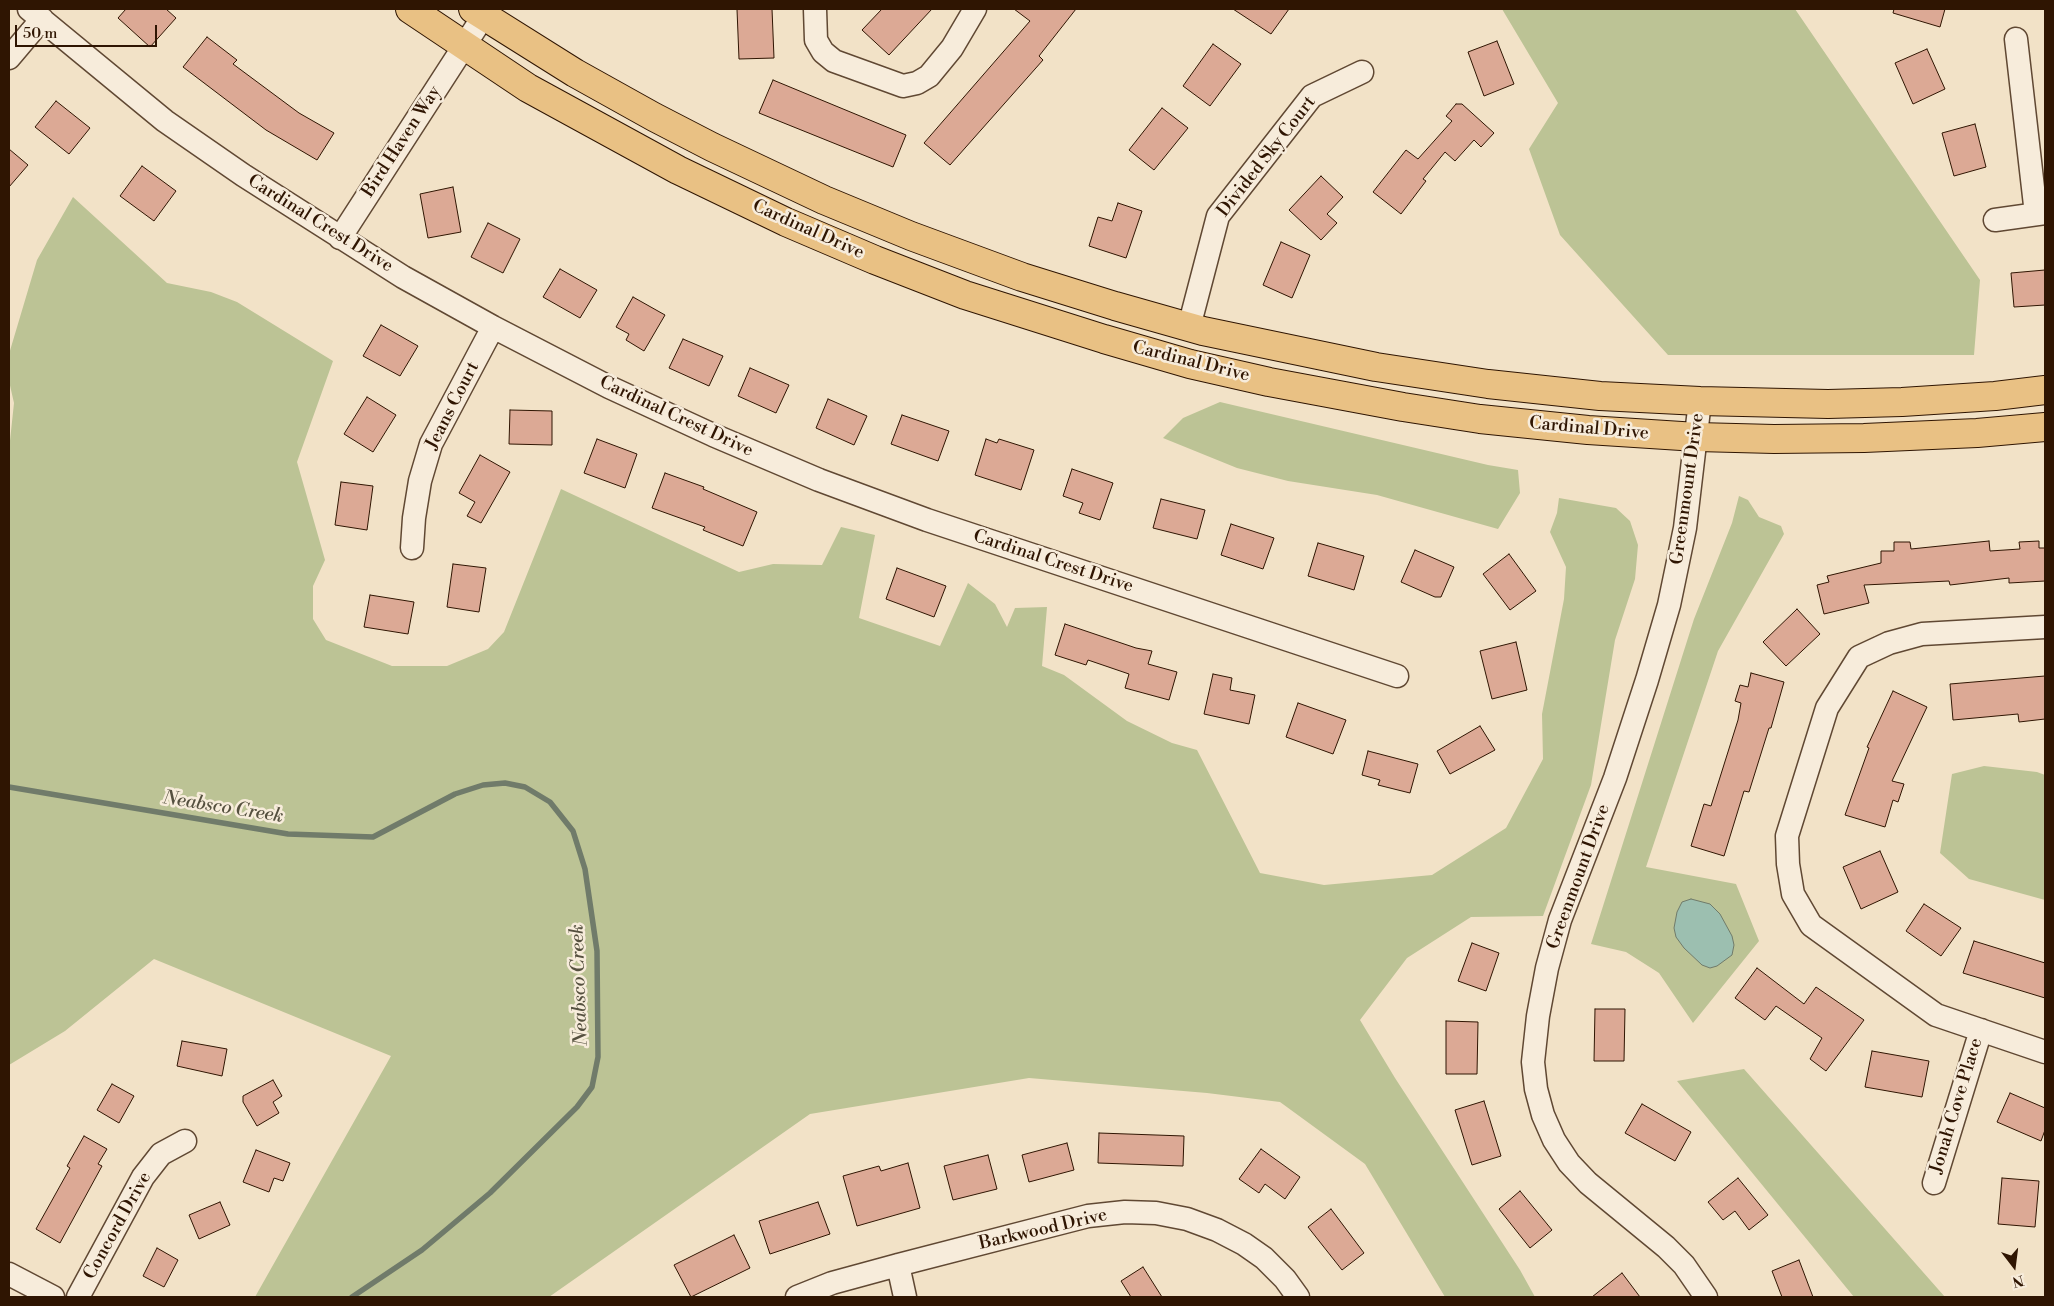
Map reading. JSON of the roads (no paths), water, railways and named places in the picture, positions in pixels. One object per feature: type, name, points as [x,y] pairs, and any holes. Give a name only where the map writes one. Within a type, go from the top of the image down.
[{"type":"main road","name":"Cardinal Drive","points":[[410,9],[528,88],[670,165],[786,222],[875,260],[965,295],[1190,364],[1260,380],[1403,408],[1529,424],[1697,437],[1774,439],[1864,438],[1977,433],[2045,427]]},
{"type":"main road","name":"Cardinal Drive","points":[[482,11],[575,73],[654,117],[712,147],[824,200],[911,236],[1022,277],[1189,327],[1340,360],[1488,384],[1600,396],[1700,402],[1828,404],[1902,402],[1995,396],[2045,390]]},
{"type":"street","points":[[815,9],[816,40],[823,52],[834,61],[903,86],[917,83],[930,76],[952,48],[975,9]]},
{"type":"street","name":"Bird Haven Way","points":[[340,238],[464,46],[482,11]]},
{"type":"street","points":[[9,58],[35,14]]},
{"type":"street","name":"Cardinal Crest Drive","points":[[35,14],[165,121],[243,176],[403,276],[494,327],[617,391],[713,435],[819,480],[926,520],[1397,676]]},
{"type":"street","points":[[1995,220],[2041,214],[2016,39]]},
{"type":"street","name":"Divided Sky Court","points":[[1189,327],[1218,216],[1312,96],[1362,72]]},
{"type":"street","name":"Jeans Court","points":[[412,548],[414,518],[420,480],[431,444],[494,327]]},
{"type":"street","name":"Greenmount Drive","points":[[1700,402],[1685,528],[1669,605],[1615,778],[1560,920],[1547,968],[1538,1016],[1534,1062],[1536,1089],[1543,1116],[1554,1140],[1569,1163],[1588,1182],[1666,1247],[1684,1266],[1706,1297]]},
{"type":"street","points":[[2045,627],[1922,634],[1889,643],[1859,657],[1826,708],[1787,836],[1788,864],[1793,894],[1812,925],[1936,1015],[2045,1052]]},
{"type":"street","name":"Jonah Cove Place","points":[[1934,1183],[1981,1030]]},
{"type":"street","name":"Concord Drive","points":[[78,1297],[143,1177],[161,1154],[185,1141]]},
{"type":"street","name":"Barkwood Drive","points":[[797,1297],[832,1283],[898,1265],[1088,1216],[1125,1212],[1156,1213],[1187,1219],[1216,1230],[1244,1244],[1264,1258],[1285,1279],[1298,1297]]},
{"type":"street","points":[[898,1265],[905,1297]]},
{"type":"street","points":[[9,1274],[53,1297]]},
{"type":"waterway","name":"Neabsco Creek","points":[[9,787],[288,834],[373,837],[455,794],[483,785],[505,783],[525,787],[550,802],[573,831],[585,869],[597,951],[598,1057],[592,1087],[577,1107],[490,1193],[422,1250],[352,1297]]}]
